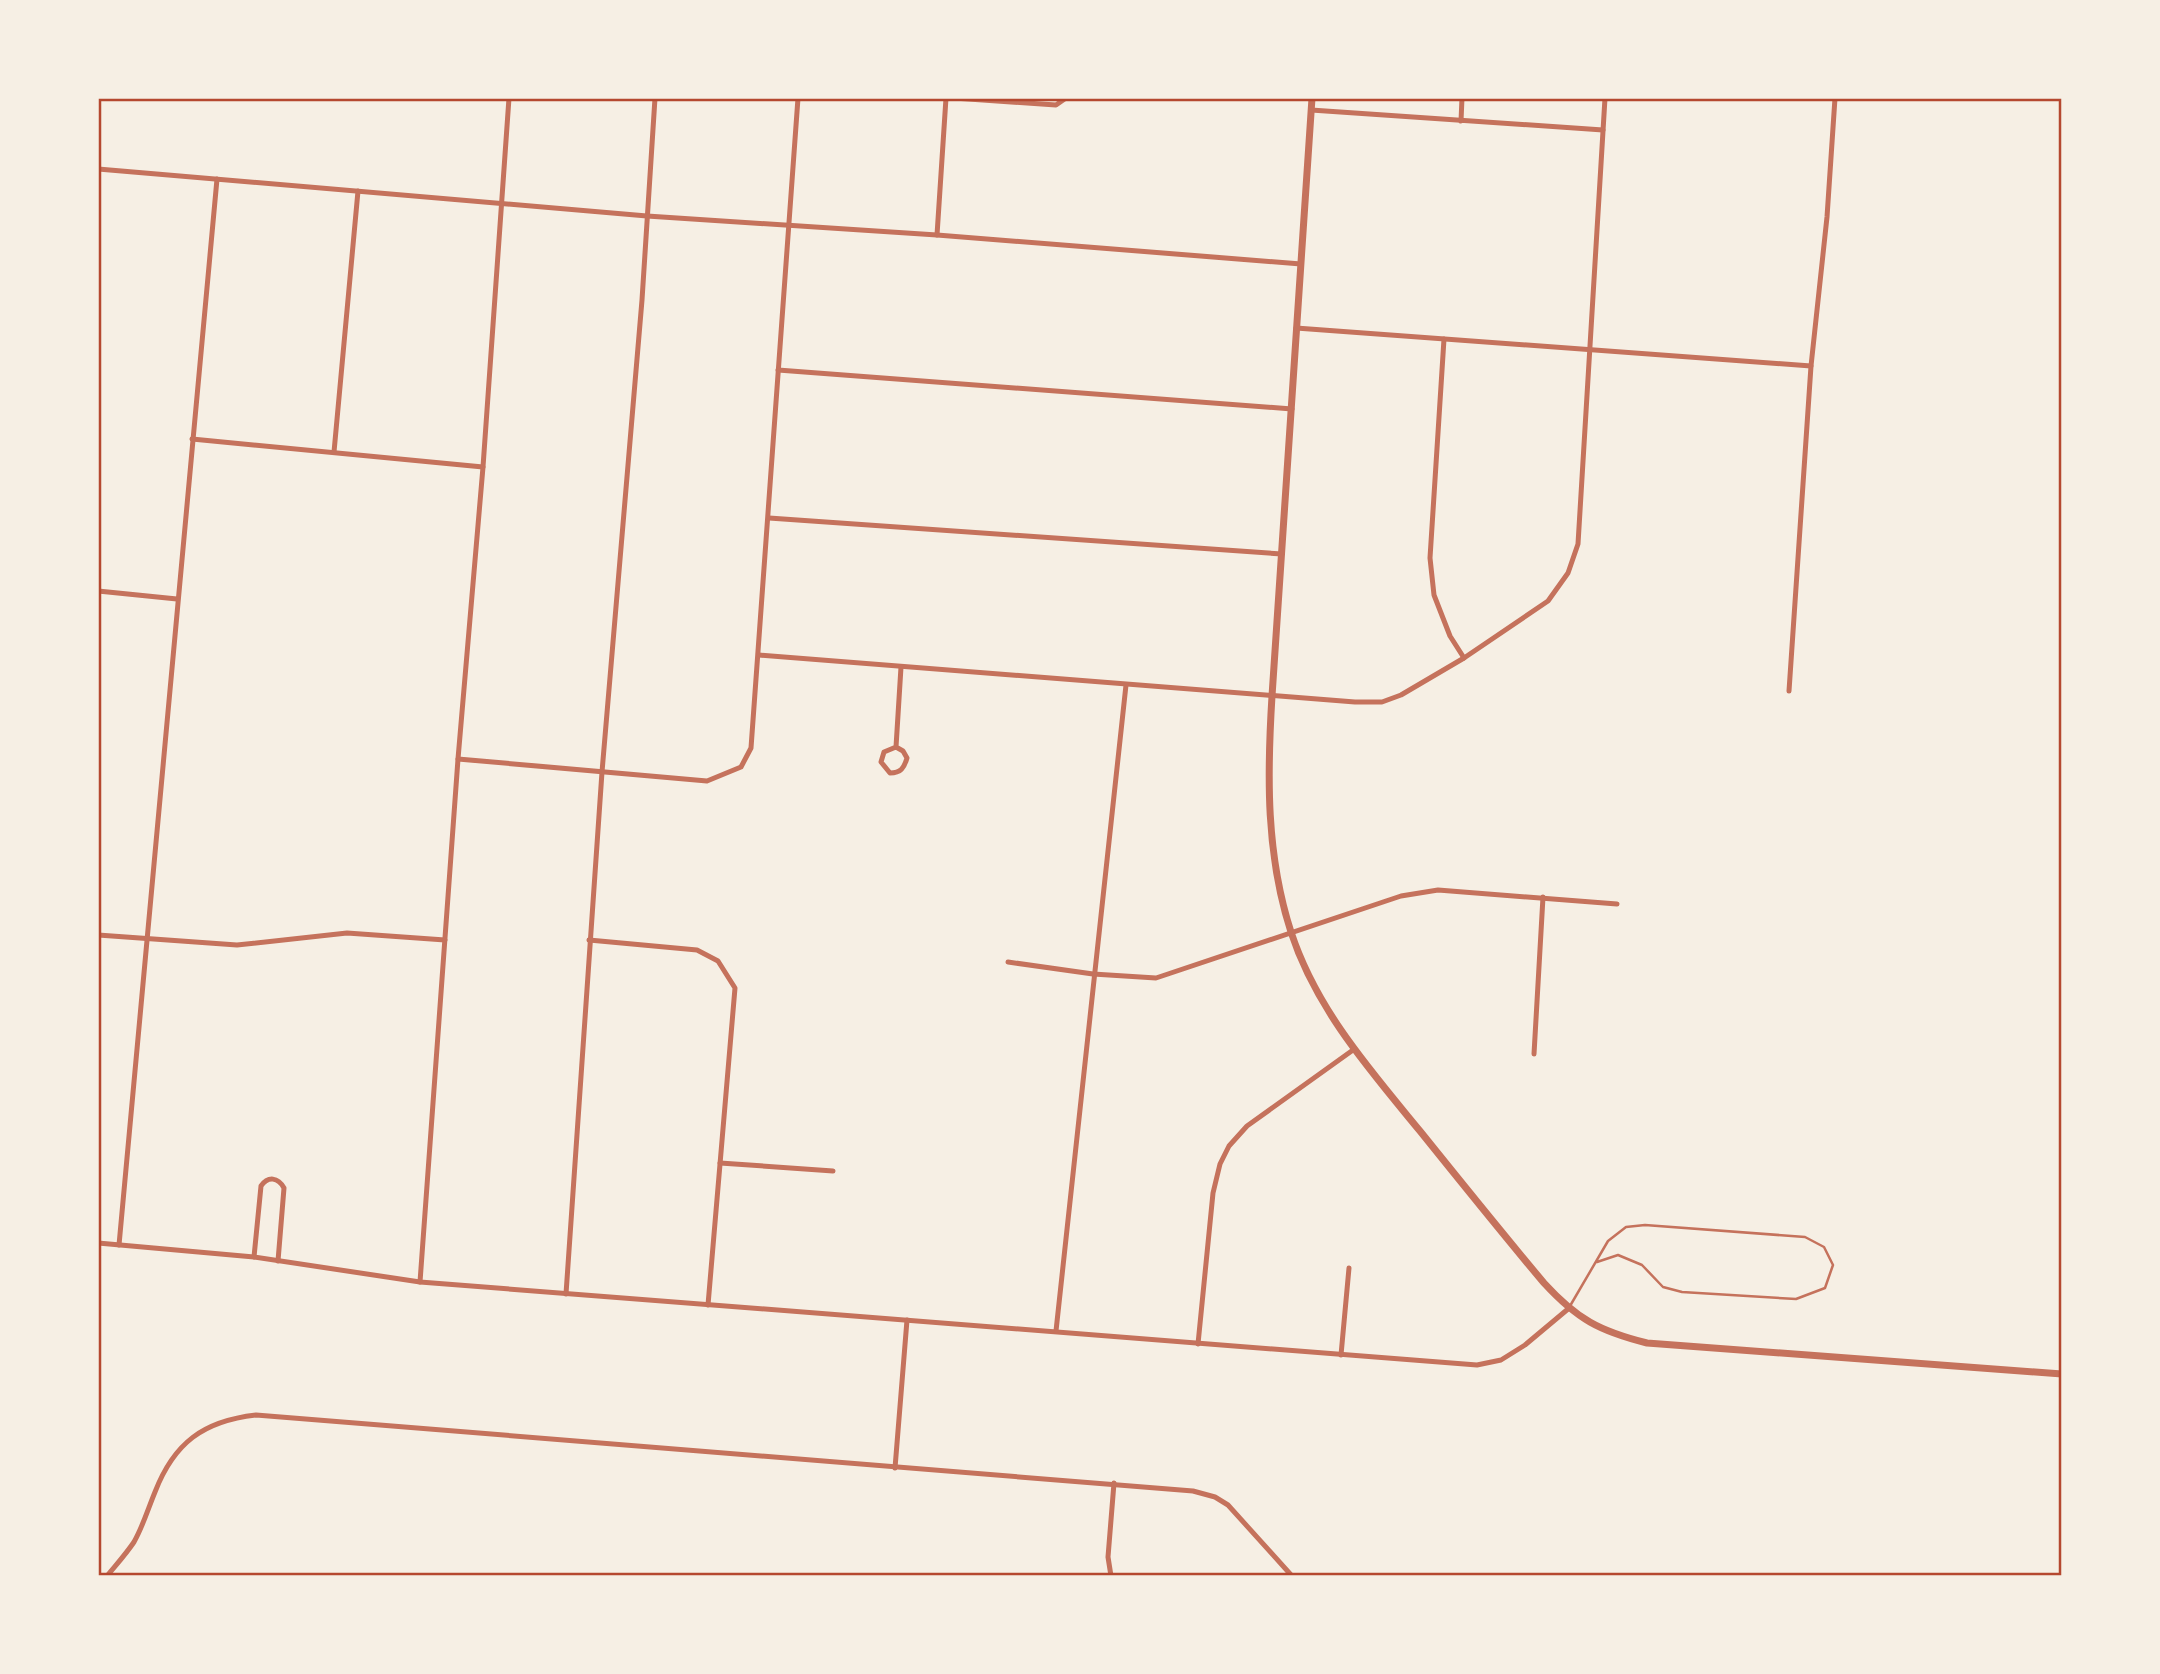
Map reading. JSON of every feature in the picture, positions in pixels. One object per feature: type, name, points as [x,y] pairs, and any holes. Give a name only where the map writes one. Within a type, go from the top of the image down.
[{"type":"street","points":[[420,1282],[509,98]]},
{"type":"street","points":[[566,1294],[589,940],[655,98]]},
{"type":"street","points":[[458,759],[707,781],[741,766],[751,748],[798,98]]},
{"type":"street","points":[[937,235],[946,98]]},
{"type":"street","points":[[954,98],[1056,105],[1066,98]]},
{"type":"street","points":[[1312,98],[1268,764],[1270,826],[1276,867],[1292,933],[1316,989],[1353,1050],[1544,1283],[1568,1309],[1594,1325],[1647,1343],[2062,1374]]},
{"type":"street","points":[[1461,121],[1462,98]]},
{"type":"street","points":[[759,655],[1126,685],[1382,702],[1401,695],[1464,658],[1548,601],[1568,573],[1578,544],[1605,98]]},
{"type":"street","points":[[1790,691],[1811,366],[1828,218],[1835,98]]},
{"type":"street","points":[[1311,110],[1603,130]]},
{"type":"street","points":[[98,169],[647,216],[790,224],[1301,264]]},
{"type":"street","points":[[118,1245],[217,179]]},
{"type":"street","points":[[334,452],[358,191]]},
{"type":"street","points":[[1296,328],[1811,366]]},
{"type":"street","points":[[1444,339],[1430,558],[1434,595],[1450,636],[1464,658]]},
{"type":"street","points":[[778,370],[1292,409]]},
{"type":"street","points":[[192,439],[483,467]]},
{"type":"street","points":[[769,518],[1282,554]]},
{"type":"street","points":[[98,591],[177,599]]},
{"type":"street","points":[[896,747],[901,667]]},
{"type":"street","points":[[1056,1331],[1126,685]]},
{"type":"street","points":[[896,747],[903,751],[907,758],[905,767],[897,773],[890,773],[881,762],[884,752],[896,747]]},
{"type":"street","points":[[1008,962],[1093,974],[1163,977],[1401,896],[1438,890],[1618,904]]},
{"type":"street","points":[[1534,1054],[1543,897]]},
{"type":"street","points":[[98,935],[237,945],[347,933],[445,940]]},
{"type":"street","points":[[589,940],[697,950],[718,961],[735,988],[708,1305]]},
{"type":"street","points":[[1198,1344],[1213,1193],[1220,1164],[1229,1146],[1247,1126],[1353,1050]]},
{"type":"street","points":[[720,1163],[833,1171]]},
{"type":"street","points":[[254,1257],[261,1186],[267,1179],[272,1179],[281,1183],[284,1188],[278,1261]]},
{"type":"street","points":[[98,1243],[254,1257],[420,1282],[1477,1365],[1501,1360],[1525,1345],[1568,1309]]},
{"type":"street","points":[[1341,1355],[1349,1268]]},
{"type":"street","points":[[895,1468],[907,1320]]},
{"type":"street","points":[[107,1576],[133,1543],[165,1470],[181,1447],[211,1426],[256,1415],[1193,1491],[1215,1497],[1240,1515],[1292,1576]]},
{"type":"street","points":[[1111,1576],[1108,1557],[1114,1483]]},
{"type":"lane","points":[[1568,1309],[1608,1241],[1626,1227],[1645,1225],[1805,1237],[1824,1247],[1833,1265],[1825,1288],[1796,1299],[1682,1292],[1663,1286],[1642,1265],[1618,1255],[1597,1262]]}]
